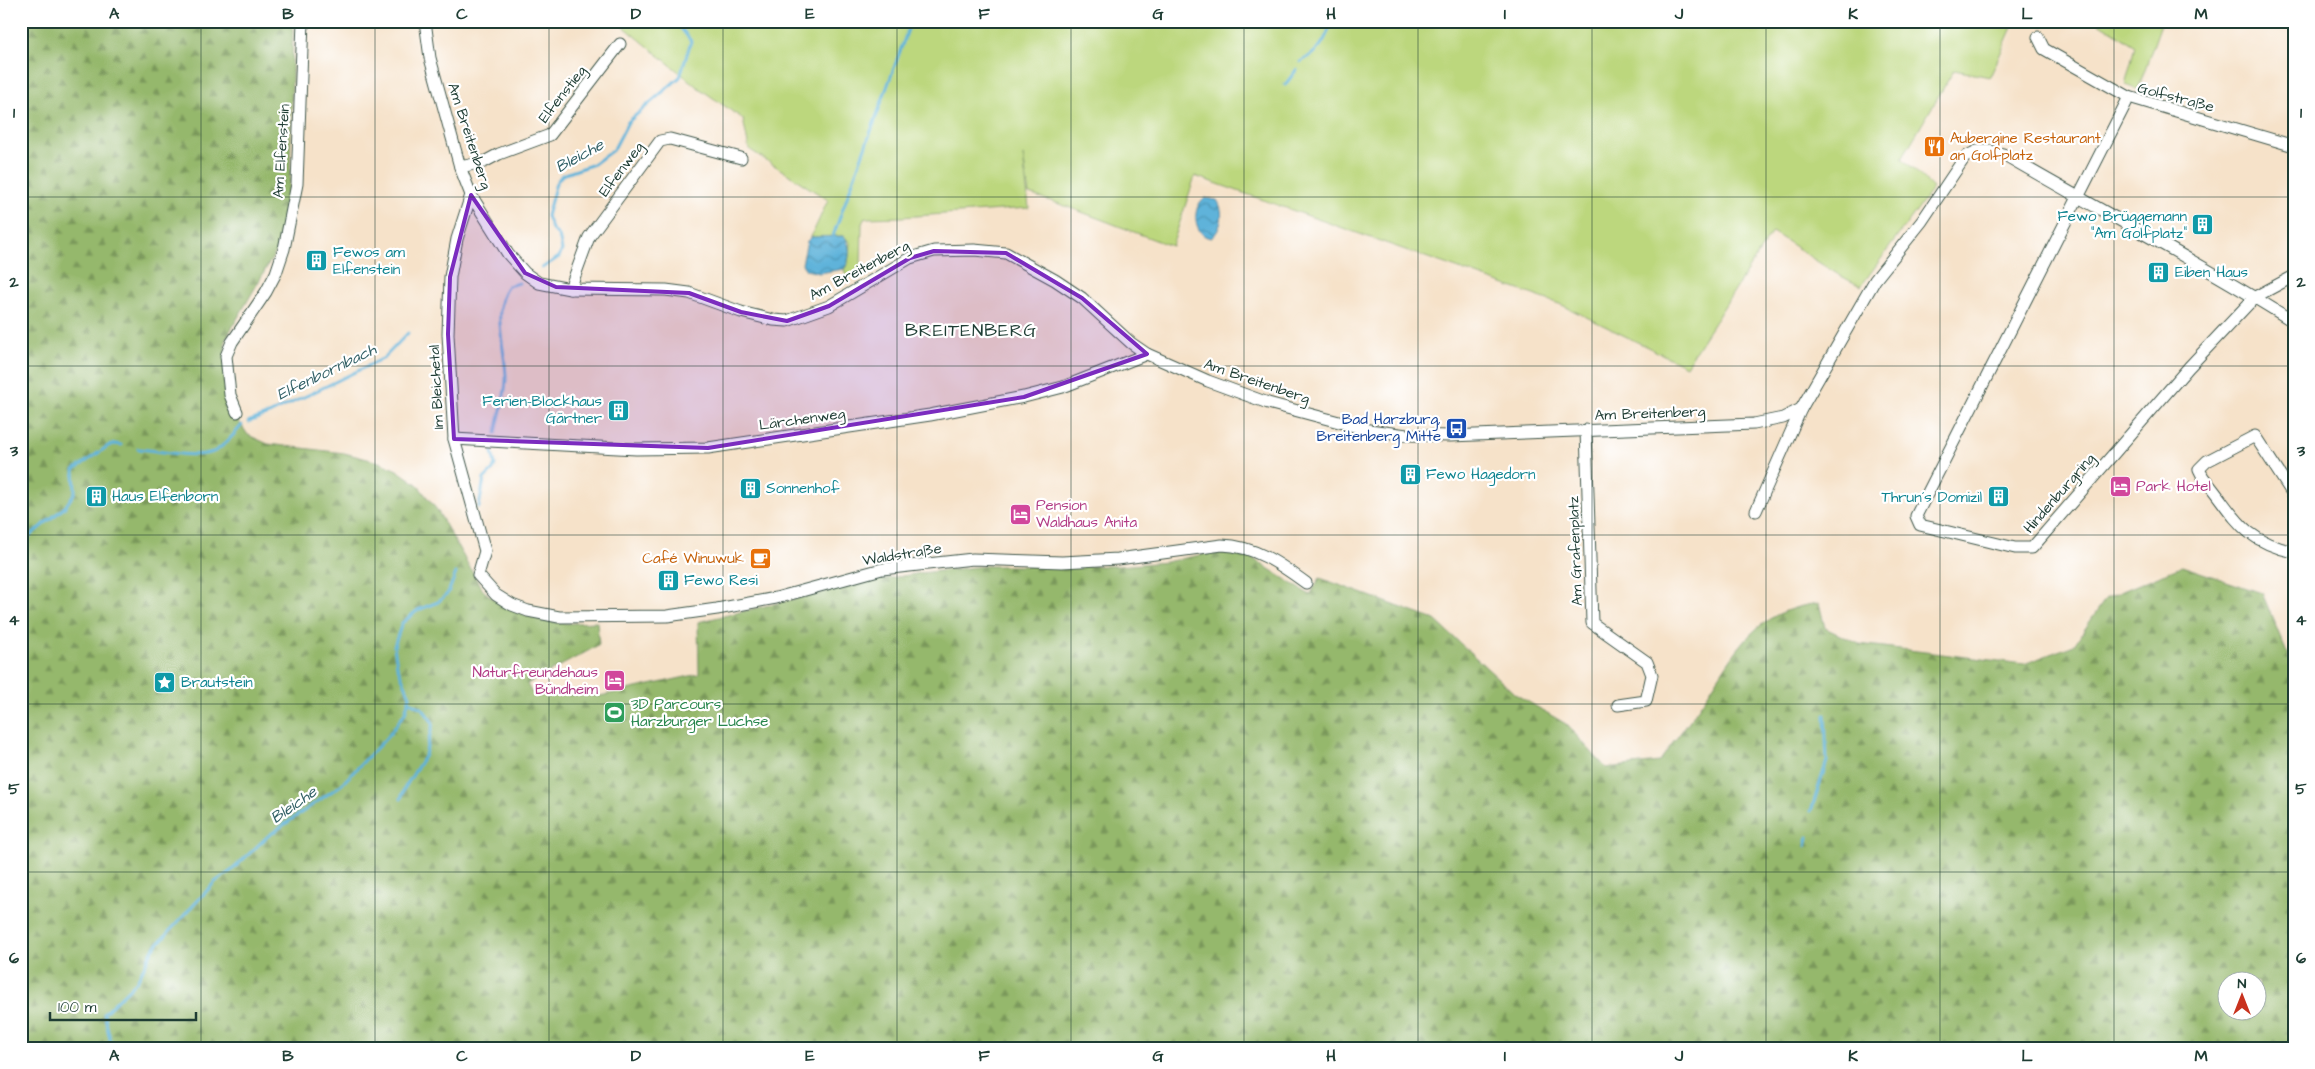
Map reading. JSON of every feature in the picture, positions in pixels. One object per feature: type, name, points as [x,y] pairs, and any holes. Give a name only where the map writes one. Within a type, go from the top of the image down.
[{"type":"street","name":"Am Elfenstein","points":[[237,412],[230,395],[226,356],[232,342],[266,292],[276,273],[284,249],[297,184],[303,21]]},
{"type":"street","name":"Am Breitenberg","points":[[424,21],[430,58],[460,167],[471,195],[508,254],[525,273],[539,282],[570,289],[681,292],[741,312],[787,321],[829,306],[910,258],[934,251],[974,250],[1006,253],[1055,280],[1082,298],[1131,343],[1147,354],[1208,381],[1268,403],[1369,430],[1407,435],[1450,436],[1754,424],[1784,418],[1801,409]]},
{"type":"street","points":[[2038,37],[2044,50],[2129,97]]},
{"type":"street","name":"Elfenstieg","points":[[460,167],[484,162],[499,154],[550,135],[620,44]]},
{"type":"street","name":"Golfstraße","points":[[2078,198],[2129,97],[2294,146]]},
{"type":"street","name":"Elfenweg","points":[[570,289],[589,237],[660,141],[670,139],[741,158]]},
{"type":"street","points":[[1756,511],[1801,409],[1874,280],[1922,221],[1965,157],[1977,151],[1991,150],[2004,154],[2078,198],[2255,297],[2294,322]]},
{"type":"street","name":"Im Bleichetal","points":[[471,195],[456,239],[450,277],[448,334],[454,438],[485,551],[478,575]]},
{"type":"street","name":"Hindenburgring","points":[[2078,198],[1916,516],[1920,525],[2015,548],[2032,548],[2189,367],[2255,297]]},
{"type":"street","points":[[2255,297],[2294,276]]},
{"type":"street","name":"Lärchenweg","points":[[454,438],[636,449],[708,448],[930,415],[1024,397],[1063,386],[1147,354]]},
{"type":"street","name":"Am Grafenplatz","points":[[1586,430],[1592,623],[1647,662],[1652,675],[1646,701],[1618,705]]},
{"type":"street","points":[[2294,496],[2255,436],[2207,461],[2199,469],[2203,478],[2240,526],[2265,544],[2294,552]]},
{"type":"street","name":"Waldstraße","points":[[478,575],[496,594],[512,605],[559,617],[667,616],[717,609],[776,598],[882,569],[972,559],[1062,562],[1118,560],[1222,545],[1251,549],[1279,564],[1306,583]]},
{"type":"highlighted area","points":[[471,195],[525,273],[556,287],[689,293],[741,312],[787,321],[829,306],[910,258],[934,251],[1006,253],[1082,298],[1147,354],[1024,397],[708,448],[454,439],[448,334],[450,277]]},
{"type":"green space","points":[[21,21],[293,21],[290,181],[278,248],[225,340],[225,394],[233,413],[248,435],[268,444],[344,453],[379,462],[397,470],[417,484],[437,510],[482,589],[498,602],[541,620],[566,623],[597,622],[599,645],[527,684],[531,692],[600,696],[699,674],[698,622],[866,582],[921,573],[985,566],[1119,566],[1166,562],[1210,553],[1244,553],[1310,595],[1320,578],[1435,620],[1515,694],[1566,724],[1606,768],[1659,762],[1699,708],[1737,649],[1762,624],[1778,614],[1796,607],[1819,603],[1825,628],[1859,644],[2024,664],[2074,645],[2106,598],[2182,566],[2262,593],[2294,670],[2294,1048],[21,1048]]},
{"type":"green space","points":[[617,21],[2013,21],[2013,25],[1990,77],[1954,70],[1902,158],[1933,188],[1861,286],[1827,268],[1772,232],[1686,366],[1562,305],[1195,176],[1172,246],[1029,194],[1023,155],[1029,208],[866,218],[862,223],[861,267],[847,279],[844,269],[848,264],[850,243],[844,236],[811,237],[828,200],[749,149],[743,119],[696,86]]},
{"type":"green space","points":[[2096,21],[2162,21],[2138,89],[2125,85],[2135,46]]},
{"type":"water","points":[[1205,198],[1217,200],[1222,215],[1218,230],[1211,238],[1200,232],[1196,220],[1200,202]]},
{"type":"water","points":[[844,236],[848,243],[849,252],[848,261],[844,269],[819,273],[806,270],[802,264],[807,241],[811,237]]},
{"type":"waterway","name":"Bleiche","points":[[542,268],[559,257],[562,250],[559,236],[552,229],[547,216],[556,183],[562,175],[594,164],[614,149],[628,122],[680,77],[691,41],[680,27],[679,21]]},
{"type":"waterway","points":[[833,236],[911,21]]},
{"type":"waterway","points":[[1300,62],[1317,50],[1327,35],[1332,21]]},
{"type":"waterway","points":[[1285,85],[1297,69]]},
{"type":"waterway","name":"Bleiche","points":[[496,433],[506,380],[500,306],[508,286],[519,283]]},
{"type":"waterway","name":"Elfenbornbach","points":[[248,422],[269,414],[384,358],[408,333]]},
{"type":"waterway","name":"Elfenbornbach","points":[[138,449],[196,455],[205,454],[221,447],[242,425]]},
{"type":"waterway","name":"Elfenbornbach","points":[[21,543],[65,507],[75,492],[74,470],[108,446],[121,445]]},
{"type":"waterway","name":"Bleiche","points":[[479,507],[484,479],[493,470],[495,464],[492,452]]},
{"type":"waterway","name":"Bleiche","points":[[112,1048],[104,1013],[137,981],[153,949],[215,882],[231,871],[268,836],[341,785],[389,735],[405,713],[410,696],[397,666],[394,646],[402,623],[418,610],[438,602],[448,593],[456,573]]},
{"type":"waterway","points":[[401,799],[404,789],[425,755],[433,723],[423,709],[408,701]]},
{"type":"waterway","points":[[1811,811],[1827,761],[1825,715]]},
{"type":"waterway","points":[[1806,846],[1808,837]]},
{"type":"place","name":"Aubergine Restaurant an Golfplatz","points":[[1934,147]]},
{"type":"place","name":"Fewo Brüggemann \"Am Golfplatz\"","points":[[2203,225]]},
{"type":"place","name":"Fewos am Elfenstein","points":[[317,261]]},
{"type":"place","name":"Eiben Haus","points":[[2159,272]]},
{"type":"place","name":"Ferien-Blockhaus Gärtner","points":[[618,410]]},
{"type":"place","name":"Bad Harzburg, Breitenberg Mitte","points":[[1457,428]]},
{"type":"place","name":"Fewo Hagedorn","points":[[1410,474]]},
{"type":"place","name":"Park Hotel","points":[[2120,486]]},
{"type":"place","name":"Sonnenhof","points":[[750,488]]},
{"type":"place","name":"Haus Elfenborn","points":[[96,496]]},
{"type":"place","name":"Thrun´s Domizil","points":[[1998,497]]},
{"type":"place","name":"Pension Waldhaus Anita","points":[[1020,514]]},
{"type":"place","name":"Café Winuwuk","points":[[760,558]]},
{"type":"place","name":"Fewo Resi","points":[[668,580]]},
{"type":"place","name":"Naturfreundehaus Bündheim","points":[[614,681]]},
{"type":"place","name":"Brautstein","points":[[165,682]]},
{"type":"place","name":"3D Parcours Harzburger Luchse","points":[[615,713]]},
{"type":"district","name":"BREITENBERG","points":[[971,330]]}]
